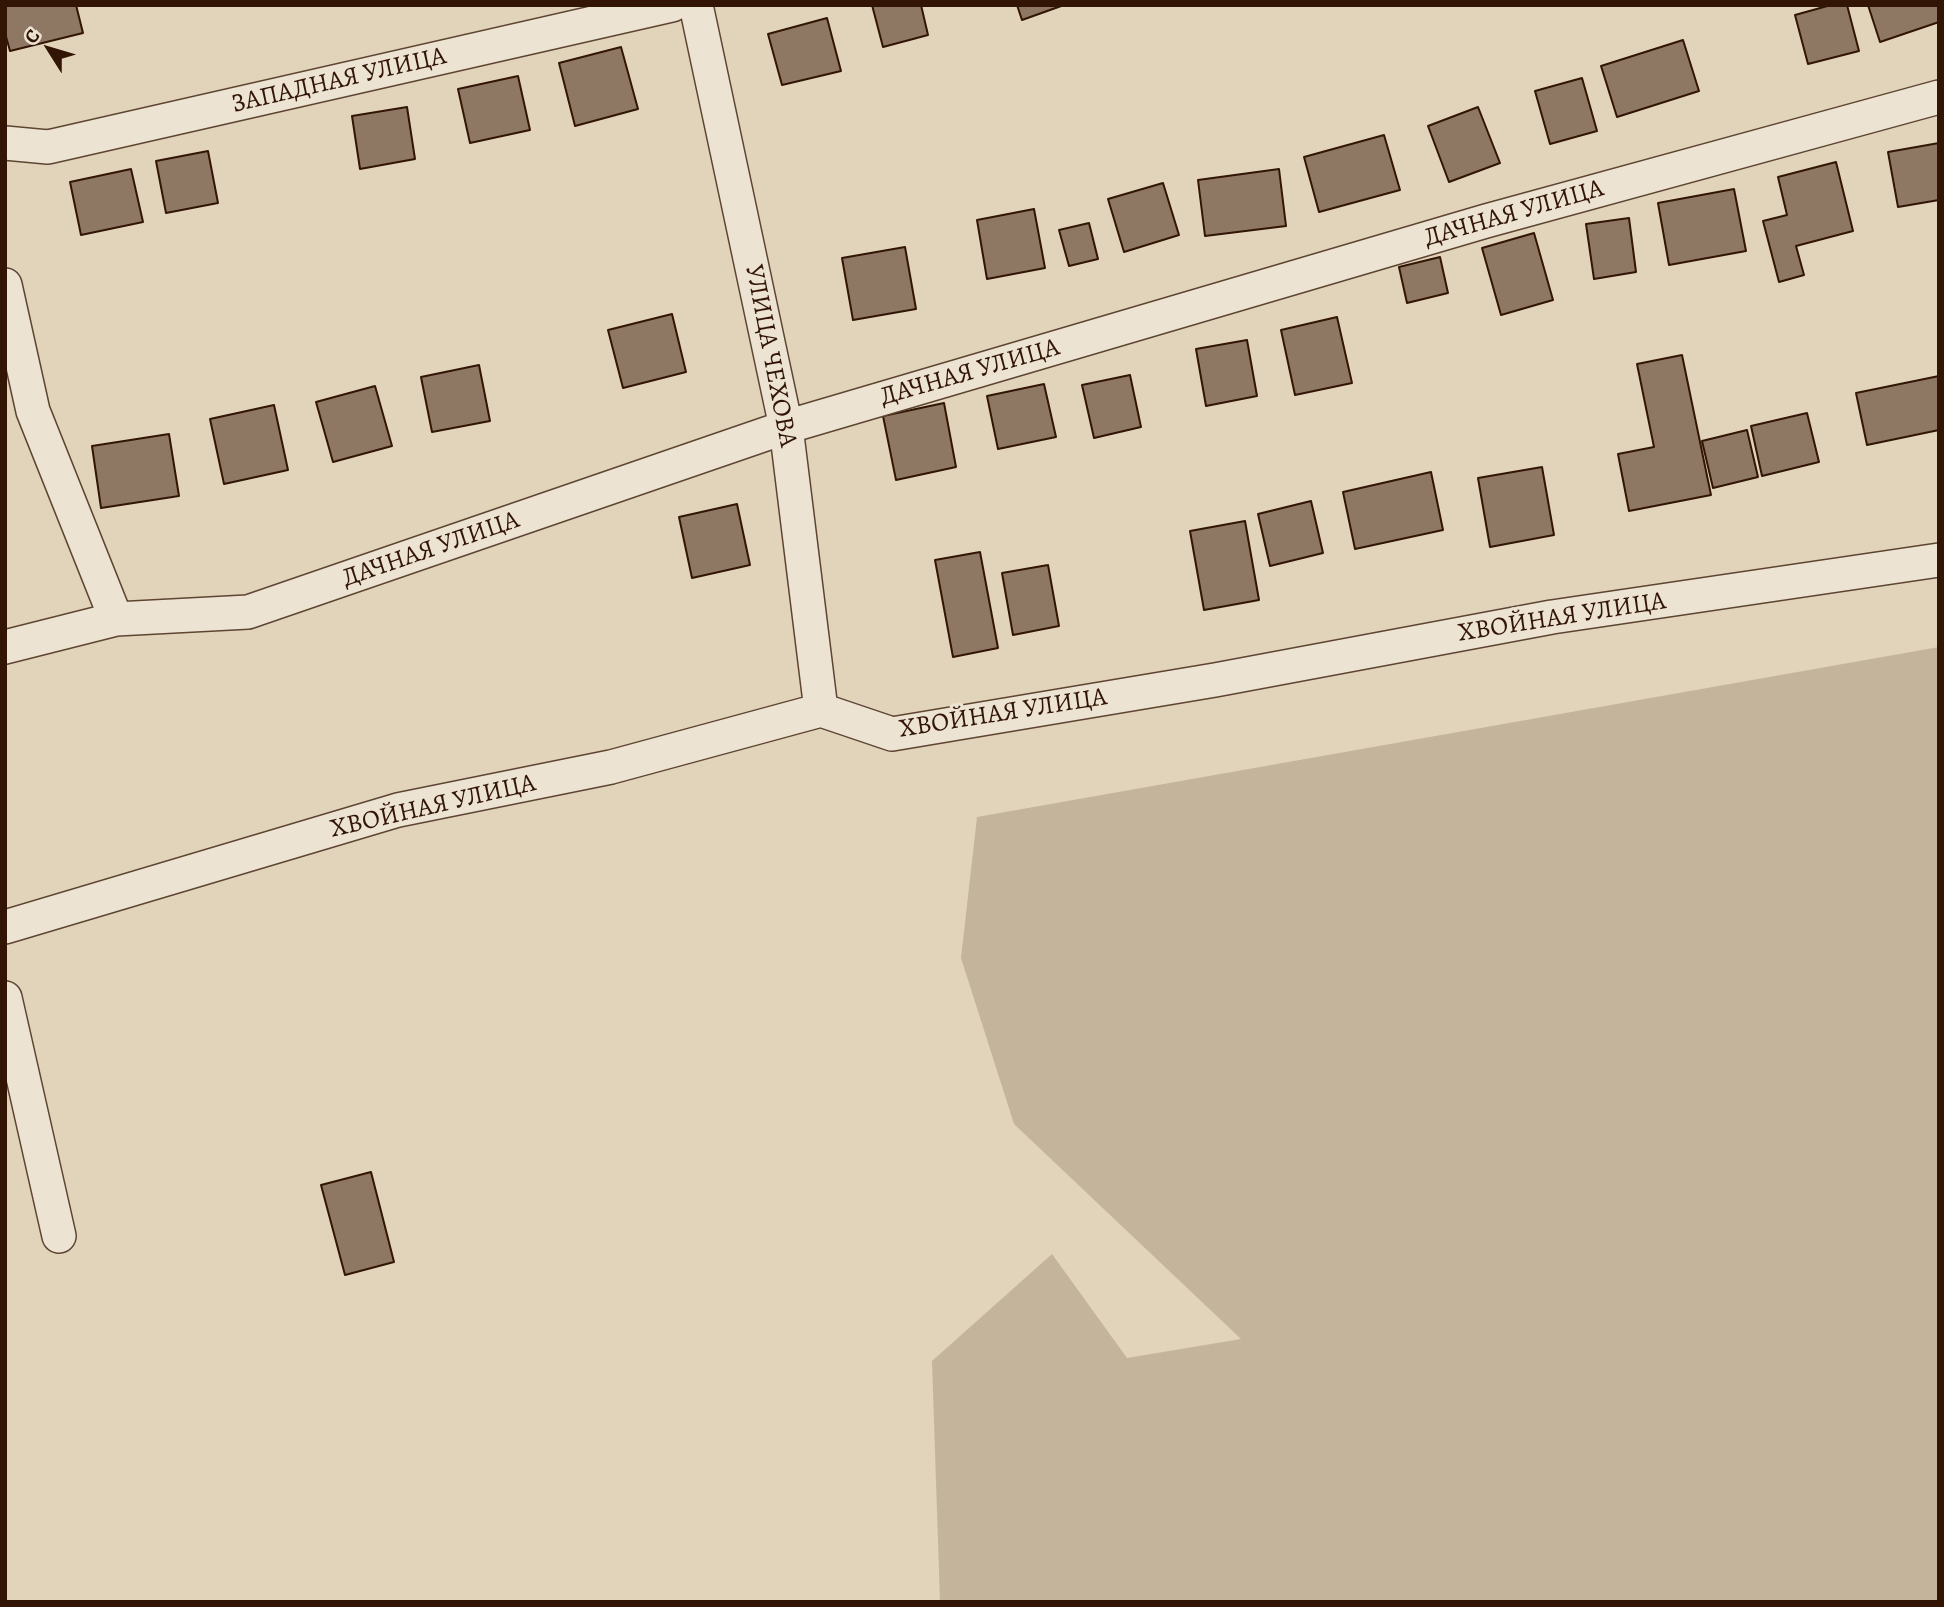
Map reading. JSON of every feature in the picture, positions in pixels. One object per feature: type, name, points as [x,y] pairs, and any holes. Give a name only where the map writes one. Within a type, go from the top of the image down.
[{"type":"street","name":"ЗАПАДНАЯ УЛИЦА","points":[[5,143],[48,146],[672,5]]},
{"type":"street","name":"УЛИЦА ЧЕХОВА","points":[[696,5],[786,428],[821,710]]},
{"type":"street","name":"ДАЧНАЯ УЛИЦА","points":[[5,647],[116,619],[248,612],[786,428],[1486,221],[1939,97]]},
{"type":"street","points":[[5,285],[33,411],[116,619]]},
{"type":"street","name":"ХВОЙНАЯ УЛИЦА","points":[[5,927],[398,810],[611,766],[821,710],[892,734],[1215,680],[1552,617],[1939,560]]},
{"type":"street","points":[[6,1004],[59,1236]]},
{"type":"shaded area","points":[[1939,647],[1939,1602],[940,1602],[932,1361],[1052,1254],[1127,1358],[1241,1339],[1014,1124],[961,958],[977,817]]},
{"type":"building","points":[[5,5],[76,5],[83,33],[10,51],[5,33]]},
{"type":"building","points":[[872,5],[921,5],[928,35],[883,47]]},
{"type":"building","points":[[1017,5],[1064,5],[1022,20]]},
{"type":"building","points":[[1831,5],[1847,5],[1859,51],[1808,64],[1795,15]]},
{"type":"building","points":[[1868,5],[1939,5],[1939,22],[1880,42]]},
{"type":"building","points":[[827,18],[841,71],[782,85],[768,34]]},
{"type":"building","points":[[1683,40],[1699,91],[1617,117],[1601,66]]},
{"type":"building","points":[[621,47],[638,109],[575,126],[559,63]]},
{"type":"building","points":[[518,76],[530,130],[470,143],[458,89]]},
{"type":"building","points":[[1582,78],[1597,131],[1550,144],[1535,91]]},
{"type":"building","points":[[407,107],[415,159],[360,169],[352,116]]},
{"type":"building","points":[[1478,107],[1500,163],[1449,182],[1428,126]]},
{"type":"building","points":[[1384,135],[1400,190],[1319,212],[1304,157]]},
{"type":"building","points":[[1939,143],[1939,200],[1898,207],[1888,152]]},
{"type":"building","points":[[208,151],[218,203],[166,213],[156,161]]},
{"type":"building","points":[[1836,162],[1853,231],[1796,246],[1804,275],[1779,282],[1763,221],[1787,215],[1778,177]]},
{"type":"building","points":[[131,169],[143,222],[81,235],[70,182]]},
{"type":"building","points":[[1279,169],[1286,226],[1205,236],[1198,180]]},
{"type":"building","points":[[1163,183],[1179,235],[1124,252],[1108,199]]},
{"type":"building","points":[[1734,189],[1746,251],[1669,265],[1658,203]]},
{"type":"building","points":[[1034,209],[1045,268],[987,279],[977,220]]},
{"type":"building","points":[[1629,218],[1636,272],[1594,279],[1586,224]]},
{"type":"building","points":[[1089,223],[1098,259],[1069,266],[1059,230]]},
{"type":"building","points":[[1534,233],[1553,300],[1501,315],[1482,248]]},
{"type":"building","points":[[905,247],[916,309],[853,320],[842,258]]},
{"type":"building","points":[[1440,257],[1448,293],[1407,303],[1399,267]]},
{"type":"building","points":[[672,314],[686,372],[623,388],[608,330]]},
{"type":"building","points":[[1337,317],[1352,383],[1295,395],[1281,330]]},
{"type":"building","points":[[1247,340],[1257,396],[1206,406],[1196,349]]},
{"type":"building","points":[[1682,355],[1711,495],[1629,511],[1618,454],[1654,447],[1637,364]]},
{"type":"building","points":[[479,365],[490,421],[432,432],[421,377]]},
{"type":"building","points":[[1130,375],[1141,427],[1094,438],[1082,385]]},
{"type":"building","points":[[1939,376],[1939,430],[1867,445],[1856,393]]},
{"type":"building","points":[[1044,384],[1056,437],[998,449],[987,396]]},
{"type":"building","points":[[375,386],[392,446],[333,462],[316,402]]},
{"type":"building","points":[[944,403],[956,467],[896,480],[883,416]]},
{"type":"building","points":[[274,405],[288,470],[224,484],[210,419]]},
{"type":"building","points":[[1807,413],[1819,462],[1762,476],[1751,426]]},
{"type":"building","points":[[1747,430],[1758,477],[1713,488],[1702,441]]},
{"type":"building","points":[[169,434],[179,496],[101,508],[92,446]]},
{"type":"building","points":[[1542,467],[1554,535],[1490,547],[1478,478]]},
{"type":"building","points":[[1431,472],[1443,530],[1355,549],[1343,492]]},
{"type":"building","points":[[1311,501],[1323,553],[1270,566],[1258,514]]},
{"type":"building","points":[[737,504],[750,565],[692,578],[679,517]]},
{"type":"building","points":[[1245,521],[1259,600],[1204,610],[1190,531]]},
{"type":"building","points":[[980,552],[998,648],[953,657],[935,560]]},
{"type":"building","points":[[1048,565],[1059,626],[1013,635],[1002,573]]},
{"type":"building","points":[[371,1172],[394,1262],[345,1275],[321,1185]]}]
